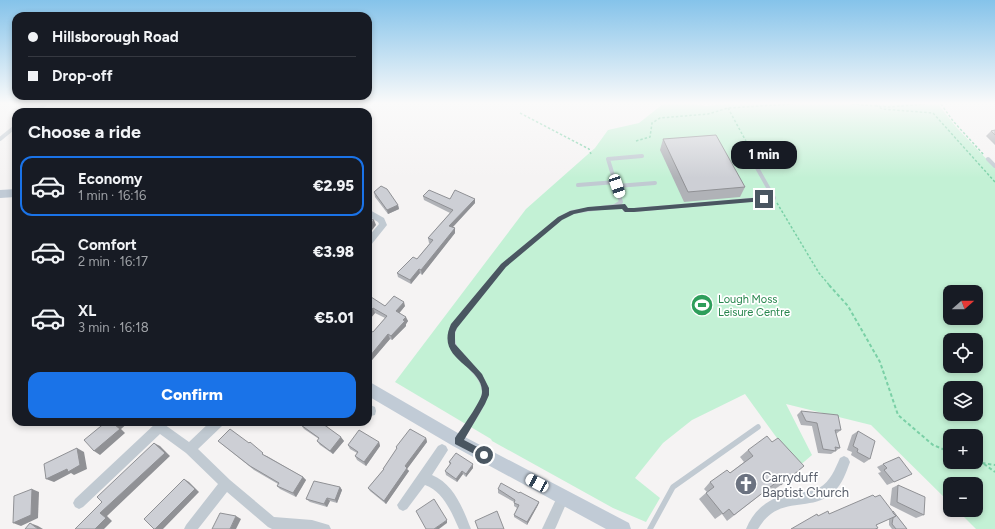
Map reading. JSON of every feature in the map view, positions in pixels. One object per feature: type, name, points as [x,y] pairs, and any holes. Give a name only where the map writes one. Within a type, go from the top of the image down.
[{"type":"main road","points":[[0,194],[12,193]]},
{"type":"main road","points":[[372,390],[458,441],[623,529]]},
{"type":"street","points":[[372,214],[381,220],[383,224],[372,238]]},
{"type":"street","points":[[190,449],[214,426]]},
{"type":"street","points":[[79,504],[160,427],[190,449],[226,484],[272,523],[312,526],[325,529]]},
{"type":"street","points":[[403,505],[442,450]]},
{"type":"street","points":[[752,529],[755,522],[765,511],[774,506],[786,500],[814,497],[828,489],[838,477],[844,462]]},
{"type":"street","points":[[423,478],[431,480],[444,492],[453,504],[465,529]]},
{"type":"street","points":[[190,529],[226,484]]},
{"type":"street","points":[[548,529],[563,497]]},
{"type":"lane","points":[[0,138],[12,129]]},
{"type":"lane","points":[[458,441],[486,395],[480,376],[452,345],[451,332],[454,326],[504,266],[560,218],[572,212],[615,206],[625,207],[625,210],[634,210],[774,198],[748,152]]},
{"type":"lane","points":[[615,206],[621,202],[621,199],[608,159],[642,156]]},
{"type":"lane","points":[[988,159],[995,166]]},
{"type":"lane","points":[[578,185],[655,183]]},
{"type":"lane","points":[[650,529],[673,487],[758,427]]},
{"type":"path","points":[[550,129],[589,149],[591,154]]},
{"type":"path","points":[[636,141],[650,137],[651,129]]},
{"type":"path","points":[[740,129],[752,150],[748,152]]},
{"type":"path","points":[[946,129],[995,182]]},
{"type":"path","points":[[960,129],[988,159]]},
{"type":"path","points":[[774,198],[819,273],[848,306],[880,362],[898,415],[933,445],[943,449]]},
{"type":"path","points":[[983,463],[995,465]]},
{"type":"path","points":[[983,463],[995,472]]},
{"type":"green space","name":"Lough Moss Leisure Centre","points":[[614,129],[958,129],[995,168],[995,529],[976,529],[964,517],[983,517],[983,477],[943,477],[943,496],[871,425],[786,404],[812,455],[798,467],[745,394],[692,420],[663,443],[635,478],[660,498],[646,522],[613,508],[492,441],[395,382],[526,209],[595,148],[608,130]]},
{"type":"building","points":[[716,135],[745,187],[688,192],[663,139]]},
{"type":"building","points":[[381,186],[387,189],[398,205],[387,210],[374,192]]},
{"type":"building","points":[[429,190],[450,199],[455,190],[475,199],[449,226],[455,228],[421,270],[419,269],[410,280],[397,273],[413,257],[417,259],[433,240],[428,238],[453,210],[423,196]]},
{"type":"building","points":[[394,296],[404,302],[396,311],[406,317],[403,320],[405,321],[391,336],[388,334],[372,354],[372,332],[387,316],[373,308],[372,309],[372,298],[385,306]]},
{"type":"building","points":[[801,411],[838,415],[841,430],[835,430],[840,448],[835,447],[836,451],[823,449],[817,423],[806,421]]},
{"type":"building","points":[[101,426],[116,426],[120,429],[94,451],[84,440]]},
{"type":"building","points":[[302,426],[326,426],[341,437],[330,451],[317,441],[319,438]]},
{"type":"building","points":[[230,429],[249,443],[250,442],[263,453],[262,454],[303,477],[293,493],[277,486],[279,483],[250,466],[218,441]]},
{"type":"building","points":[[410,429],[426,438],[405,466],[407,468],[384,501],[368,488],[384,469],[397,448],[396,447]]},
{"type":"building","points":[[359,430],[379,442],[364,462],[355,456],[358,452],[348,445]]},
{"type":"building","points":[[858,431],[875,441],[870,459],[857,452],[858,449],[853,446]]},
{"type":"building","name":"Carryduff Baptist Church","points":[[767,436],[772,442],[778,438],[804,466],[781,485],[778,481],[734,515],[729,509],[723,514],[706,493],[714,487],[710,482],[727,470],[730,473],[753,456],[748,450]]},
{"type":"building","points":[[154,443],[165,453],[100,513],[106,518],[95,529],[75,529],[102,502],[97,497]]},
{"type":"building","points":[[77,448],[80,465],[68,472],[67,469],[46,479],[44,464]]},
{"type":"building","points":[[456,453],[473,464],[466,474],[462,471],[456,479],[445,471],[451,463],[449,462]]},
{"type":"building","points":[[899,457],[912,474],[894,482],[884,470],[887,468],[883,464]]},
{"type":"building","points":[[184,479],[195,489],[154,529],[144,519]]},
{"type":"building","points":[[314,481],[340,487],[335,500],[327,498],[324,504],[306,499]]},
{"type":"building","points":[[501,483],[539,502],[527,522],[514,515],[519,505],[514,503],[515,500],[498,489]]},
{"type":"building","points":[[898,485],[925,497],[924,515],[897,502]]},
{"type":"building","points":[[32,489],[31,515],[13,523],[14,496]]},
{"type":"building","points":[[873,495],[875,497],[880,495],[896,516],[876,525],[878,528],[791,529],[817,514],[818,516],[828,511],[829,514]]},
{"type":"building","points":[[434,499],[447,520],[434,529],[426,529],[416,511]]},
{"type":"building","points":[[497,511],[504,529],[478,529],[475,521]]},
{"type":"building","points":[[893,511],[907,529],[896,529],[892,524],[893,518],[896,516]]},
{"type":"building","points":[[220,513],[236,516],[230,529],[212,529]]},
{"type":"building","points":[[30,523],[38,529],[25,529]]},
{"type":"place","name":"Lough Moss Leisure Centre","points":[[702,305]]},
{"type":"place","name":"Carryduff Baptist Church","points":[[746,484]]},
{"type":"route","points":[[484,455],[458,441],[486,395],[483,381],[480,376],[455,350],[450,339],[454,326],[504,266],[560,218],[572,212],[615,206],[625,207],[625,210],[634,210],[764,199]]}]
